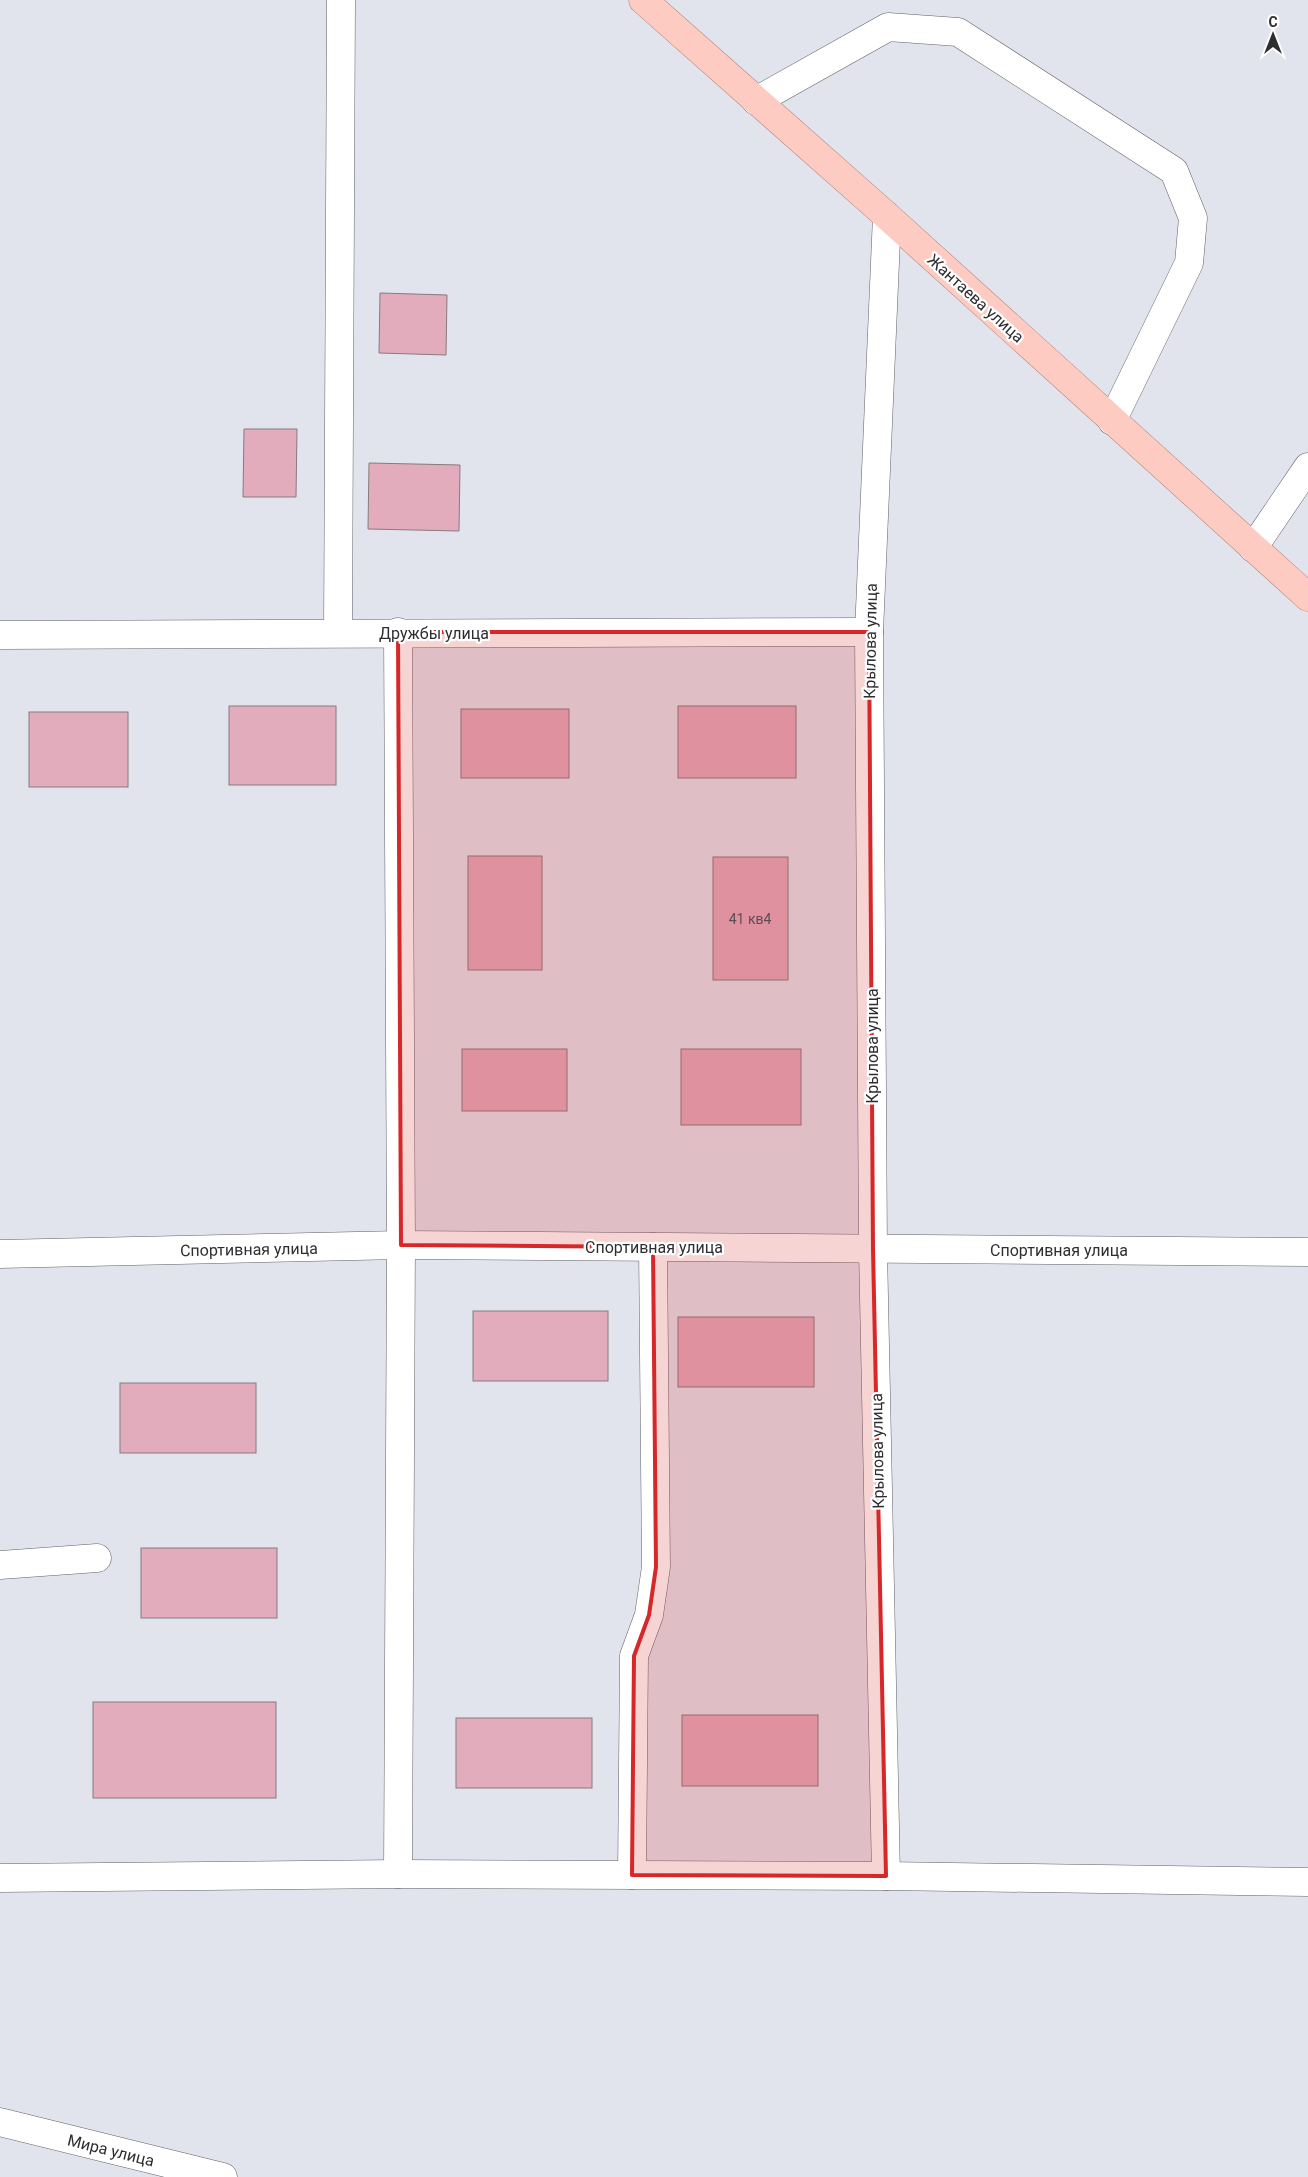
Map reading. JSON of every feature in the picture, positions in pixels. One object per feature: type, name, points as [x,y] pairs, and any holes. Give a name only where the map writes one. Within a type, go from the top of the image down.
[{"type":"main road","name":"Жантаева улица","points":[[643,0],[886,216],[1308,597]]},
{"type":"street","points":[[338,633],[341,0]]},
{"type":"street","points":[[756,101],[888,27],[958,32],[1174,171],[1193,218],[1189,263],[1112,420]]},
{"type":"street","name":"Крылова улица","points":[[886,216],[868,632],[873,1249],[886,1876]]},
{"type":"street","points":[[1253,548],[1308,467]]},
{"type":"street","points":[[398,632],[401,1245],[398,1874]]},
{"type":"street","name":"Дружбы улица","points":[[0,635],[398,632],[868,632]]},
{"type":"street","name":"Спортивная улица","points":[[0,1254],[401,1245],[1308,1252]]},
{"type":"street","points":[[632,1875],[634,1656],[648,1615],[656,1567],[653,1247]]},
{"type":"street","points":[[0,1565],[97,1558]]},
{"type":"street","points":[[0,1878],[398,1874],[886,1876],[1308,1882]]},
{"type":"street","name":"Мира улица","points":[[0,2122],[223,2177]]},
{"type":"highlighted area","points":[[398,632],[869,632],[873,1249],[886,1876],[632,1875],[634,1656],[649,1615],[656,1567],[653,1247],[401,1245]]},
{"type":"building","points":[[380,293],[447,295],[446,355],[379,353]]},
{"type":"building","points":[[244,429],[297,429],[296,497],[243,497]]},
{"type":"building","points":[[369,463],[460,465],[459,531],[368,529]]},
{"type":"building","points":[[229,706],[336,706],[336,785],[229,785]]},
{"type":"building","points":[[678,706],[796,706],[796,778],[678,778]]},
{"type":"building","points":[[461,709],[569,709],[569,778],[461,778]]},
{"type":"building","points":[[29,712],[128,712],[128,787],[29,787]]},
{"type":"building","points":[[468,856],[542,856],[542,970],[468,970]]},
{"type":"building","points":[[713,857],[788,857],[788,980],[713,980]]},
{"type":"building","points":[[462,1049],[567,1049],[567,1111],[462,1111]]},
{"type":"building","points":[[681,1049],[801,1049],[801,1125],[681,1125]]},
{"type":"building","points":[[473,1311],[608,1311],[608,1381],[473,1381]]},
{"type":"building","points":[[678,1317],[814,1317],[814,1387],[678,1387]]},
{"type":"building","points":[[120,1383],[256,1383],[256,1453],[120,1453]]},
{"type":"building","points":[[141,1548],[277,1548],[277,1618],[141,1618]]},
{"type":"building","points":[[93,1702],[276,1702],[276,1798],[93,1798]]},
{"type":"building","points":[[682,1715],[818,1715],[818,1786],[682,1786]]},
{"type":"building","points":[[456,1718],[592,1718],[592,1788],[456,1788]]}]
